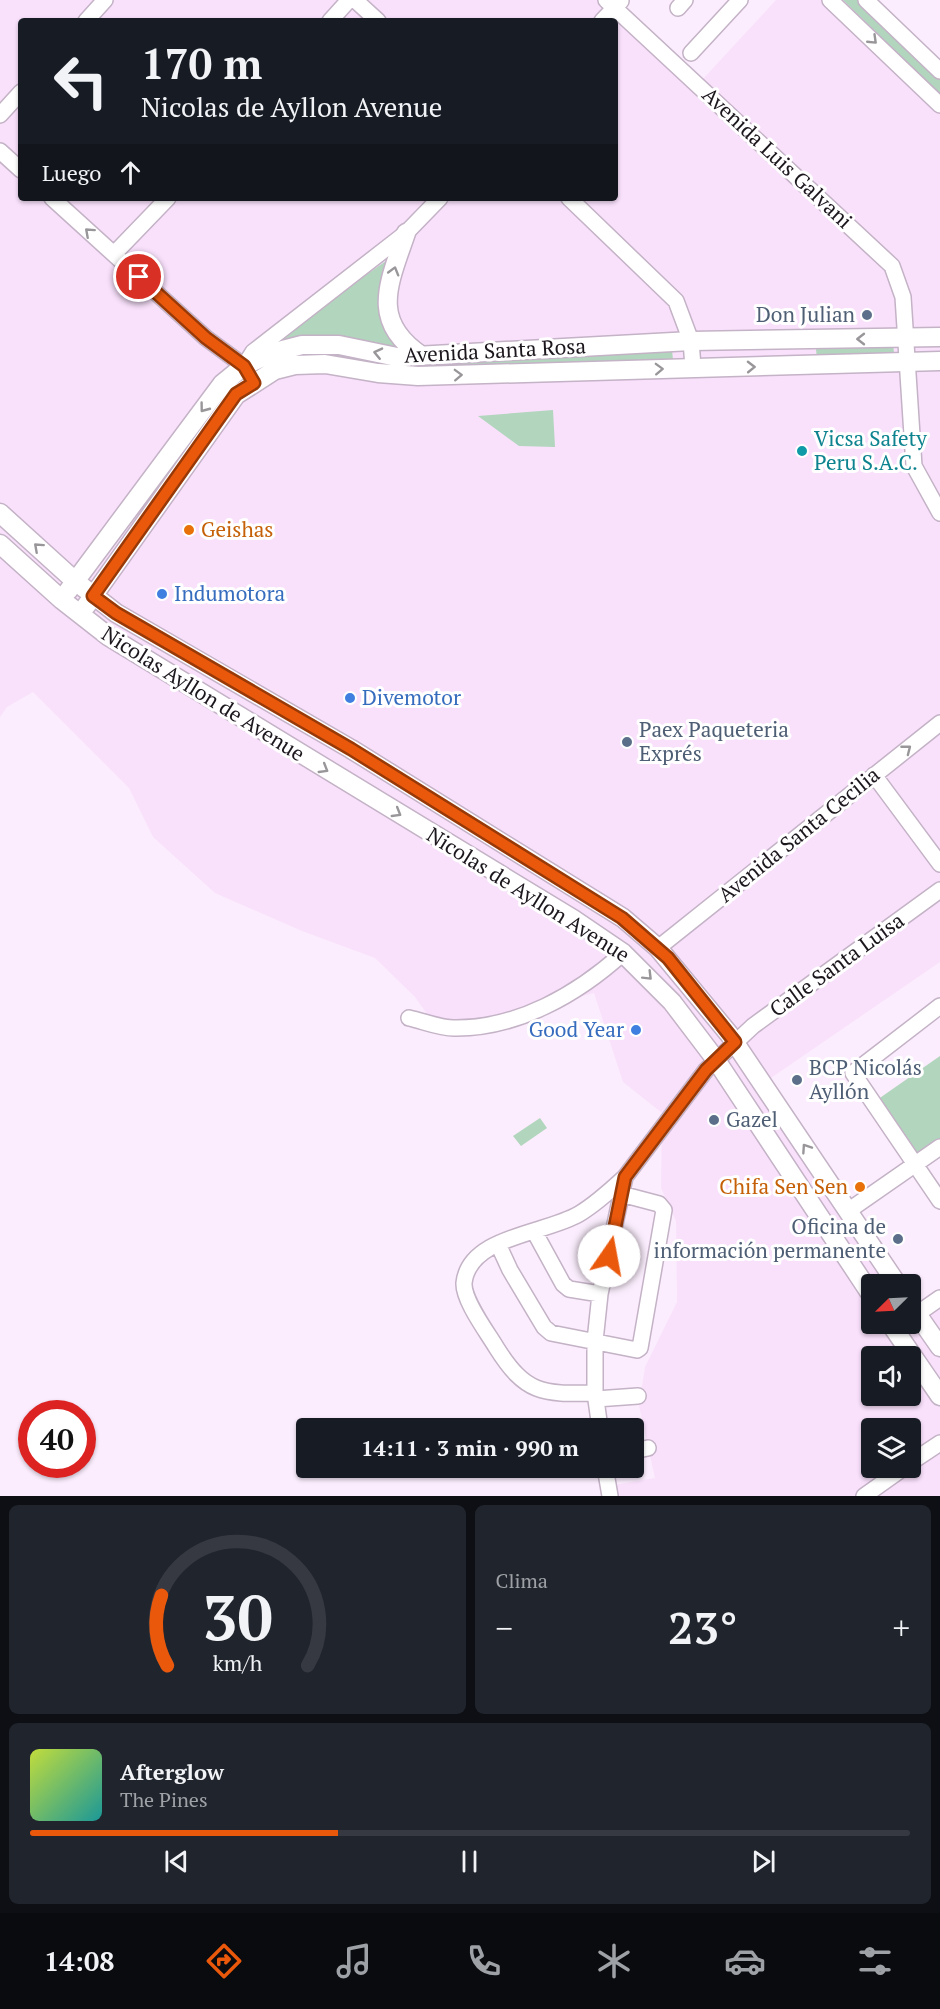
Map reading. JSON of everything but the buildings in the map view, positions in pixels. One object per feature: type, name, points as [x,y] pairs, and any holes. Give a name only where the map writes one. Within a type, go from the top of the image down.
[{"type":"main road","points":[[406,233],[392,275],[386,308],[391,326],[405,345],[422,356]]},
{"type":"main road","name":"Avenida Santa Rosa","points":[[62,600],[222,384],[244,366],[271,353],[302,345],[339,345],[397,357],[691,341],[940,337]]},
{"type":"main road","name":"Avenida Santa Rosa","points":[[79,614],[236,394],[275,370],[295,365],[325,364],[378,374],[418,376],[940,361]]},
{"type":"main road","points":[[0,513],[75,581]]},
{"type":"main road","points":[[0,544],[62,600]]},
{"type":"main road","name":"Nicolas Ayllon de Avenue","points":[[75,581],[116,613],[351,749],[614,913],[658,948]]},
{"type":"main road","name":"Nicolas Ayllon de Avenue","points":[[62,600],[108,636],[222,708],[508,880],[624,953]]},
{"type":"main road","name":"Nicolas de Ayllon Avenue","points":[[658,948],[735,1042],[890,1274]]},
{"type":"main road","name":"Nicolas de Ayllon Avenue","points":[[624,953],[672,1002],[716,1060],[861,1279]]},
{"type":"main road","points":[[921,1319],[940,1347]]},
{"type":"main road","points":[[898,1334],[940,1396]]},
{"type":"street","points":[[89,18],[105,0]]},
{"type":"street","points":[[333,18],[349,0]]},
{"type":"street","points":[[355,0],[375,18]]},
{"type":"street","points":[[830,0],[940,105]]},
{"type":"street","points":[[866,0],[940,71]]},
{"type":"street","points":[[604,18],[614,2]]},
{"type":"street","name":"Avenida Luis Galvani","points":[[614,2],[892,266],[903,297],[914,466],[940,513]]},
{"type":"street","points":[[692,52],[730,3]]},
{"type":"street","points":[[0,115],[18,95]]},
{"type":"street","points":[[0,150],[18,167]]},
{"type":"street","points":[[55,201],[206,338],[244,366],[254,383]]},
{"type":"street","points":[[114,255],[165,201]]},
{"type":"street","points":[[244,366],[252,352],[406,233],[437,201]]},
{"type":"street","points":[[572,201],[676,301],[691,341],[693,368]]},
{"type":"street","name":"Avenida Santa Cecilia","points":[[658,948],[940,723]]},
{"type":"street","points":[[874,775],[940,864]]},
{"type":"street","name":"Calle Santa Luisa","points":[[625,1177],[693,1086],[735,1042],[753,1026],[940,890]]},
{"type":"street","points":[[409,1018],[451,1028],[471,1028],[519,1017],[577,990],[624,953]]},
{"type":"street","points":[[940,1006],[854,1069],[854,1076],[940,1201]]},
{"type":"street","points":[[848,1211],[940,1147]]},
{"type":"street","points":[[599,1418],[595,1341],[600,1294],[625,1177]]},
{"type":"street","points":[[625,1177],[578,1214],[482,1251],[468,1266],[464,1285],[475,1313],[507,1364],[532,1387],[549,1394],[638,1396]]},
{"type":"street","points":[[498,1244],[543,1327],[551,1333],[637,1350],[640,1348],[664,1210],[659,1204],[621,1194]]},
{"type":"street","points":[[534,1231],[562,1284],[569,1289],[600,1294]]},
{"type":"street","points":[[921,1306],[940,1299]]},
{"type":"street","points":[[921,1456],[940,1443]]},
{"type":"street","points":[[607,1478],[610,1496]]},
{"type":"street","points":[[864,1496],[889,1478]]},
{"type":"shaded area","points":[[0,0],[619,0],[702,80],[776,0],[827,0],[940,108],[940,962],[768,1080],[901,1274],[861,1274],[861,1334],[921,1334],[921,1302],[929,1314],[940,1307],[940,1496],[615,1496],[614,1485],[655,1478],[644,1428],[644,1418],[642,1418],[639,1406],[645,1367],[677,1302],[676,1221],[661,1188],[662,1113],[623,1082],[594,993],[506,1016],[453,1023],[429,1017],[415,997],[375,958],[302,931],[215,893],[153,837],[129,788],[33,692],[7,707],[0,717]]},
{"type":"green space","points":[[843,0],[859,0],[940,77],[940,94]]},
{"type":"green space","points":[[396,254],[383,306],[418,355],[270,352],[277,337]]},
{"type":"green space","points":[[893,343],[894,353],[817,359],[816,349]]},
{"type":"green space","points":[[672,350],[673,360],[404,373],[296,359],[299,351]]},
{"type":"green space","points":[[553,410],[555,447],[519,446],[478,416]]},
{"type":"green space","points":[[940,1056],[940,1145],[915,1162],[874,1102]]},
{"type":"green space","points":[[540,1118],[547,1128],[521,1146],[513,1136]]},
{"type":"place","name":"Don Julian","points":[[867,315]]},
{"type":"place","name":"Vicsa Safety Peru S.A.C.","points":[[802,451]]},
{"type":"place","name":"Geishas","points":[[189,530]]},
{"type":"place","name":"Indumotora","points":[[162,594]]},
{"type":"place","name":"Divemotor","points":[[350,698]]},
{"type":"place","name":"Paex Paqueteria Exprés","points":[[627,742]]},
{"type":"place","name":"Good Year","points":[[636,1030]]},
{"type":"place","name":"BCP Nicolás Ayllón","points":[[797,1080]]},
{"type":"place","name":"Gazel","points":[[714,1120]]},
{"type":"place","name":"Chifa Sen Sen","points":[[860,1187]]},
{"type":"place","name":"Oficina de información permanente","points":[[898,1239]]},
{"type":"route","points":[[139,277],[206,338],[244,366],[254,383],[236,394],[93,596],[116,613],[351,749],[622,918],[668,958],[707,1004],[735,1042],[706,1070],[625,1177],[609,1256]]}]
